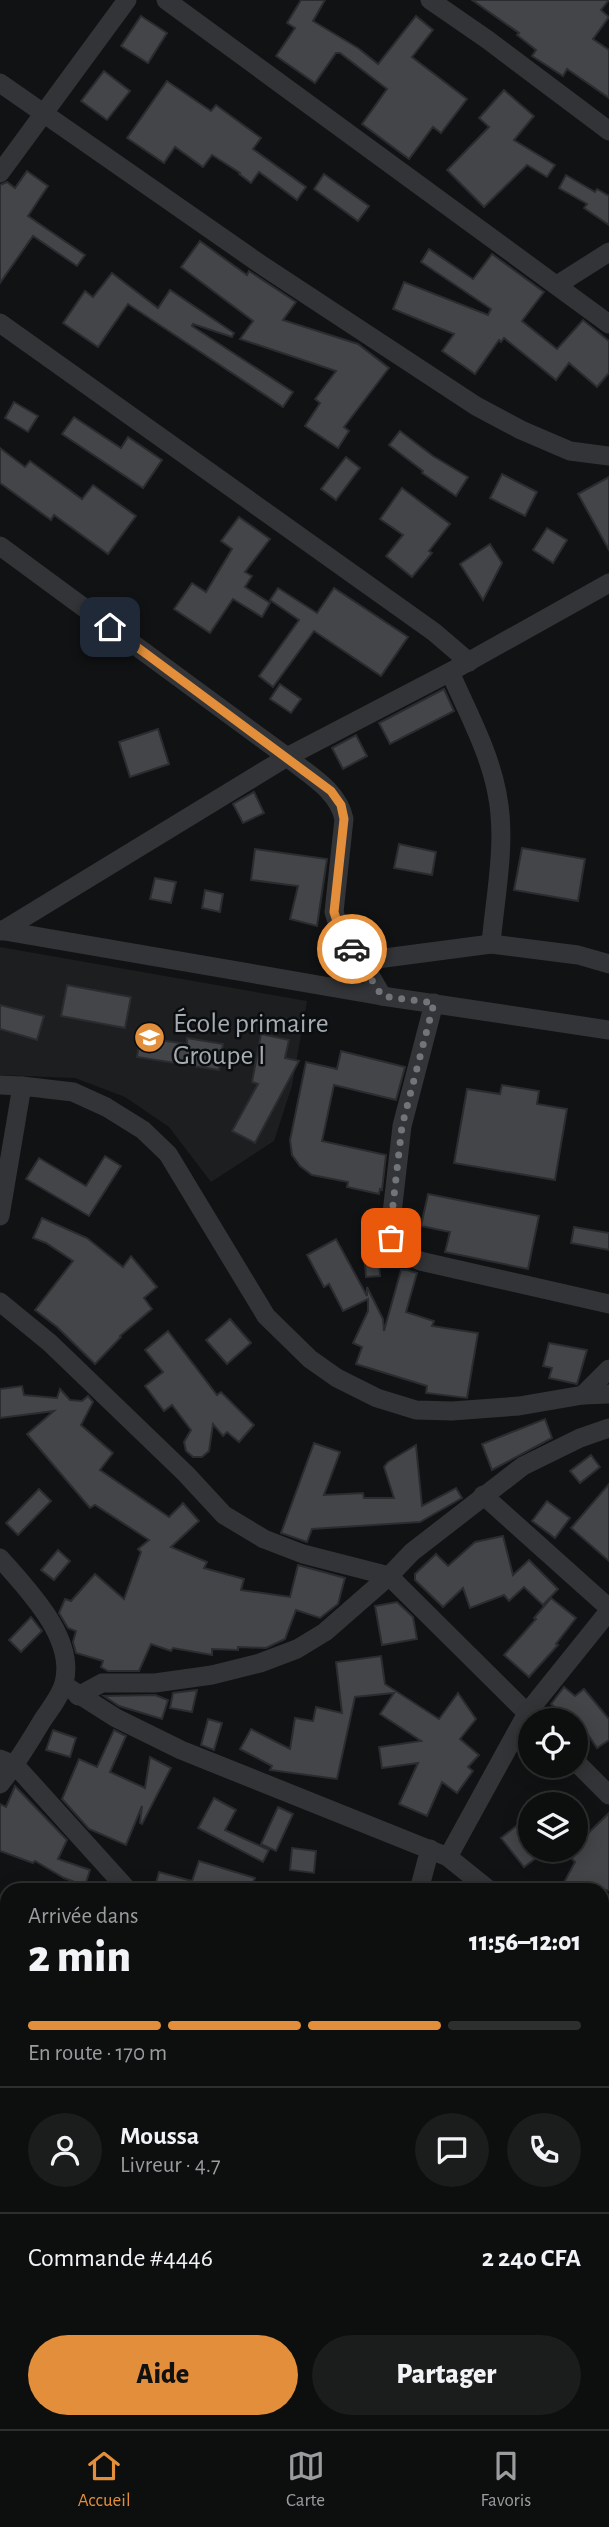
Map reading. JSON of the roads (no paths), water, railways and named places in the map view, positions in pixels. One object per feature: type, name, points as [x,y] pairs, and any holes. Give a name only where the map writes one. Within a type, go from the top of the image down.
[{"type":"street","points":[[0,173],[127,0]]},
{"type":"street","points":[[166,0],[609,324]]},
{"type":"street","points":[[429,0],[488,40],[609,131]]},
{"type":"street","points":[[0,83],[263,266],[476,406],[521,430],[570,451],[609,456]]},
{"type":"street","points":[[557,285],[609,252]]},
{"type":"street","points":[[0,323],[422,624],[469,662]]},
{"type":"street","points":[[0,546],[331,791],[341,805],[344,819],[334,912],[341,934],[362,961],[382,996]]},
{"type":"street","points":[[1,931],[287,757],[469,662],[609,583]]},
{"type":"street","points":[[450,672],[487,758],[498,794],[501,838],[491,944]]},
{"type":"street","points":[[1,931],[382,996],[609,1030]]},
{"type":"street","points":[[362,961],[491,944],[578,955],[609,964]]},
{"type":"street","points":[[434,1003],[402,1126],[391,1238],[402,1251],[420,1261],[609,1304]]},
{"type":"street","points":[[0,1085],[73,1092],[106,1107],[143,1130],[168,1154],[266,1316],[310,1359],[337,1378],[377,1398],[416,1410],[452,1411],[609,1394]]},
{"type":"street","points":[[0,1216],[22,1086]]},
{"type":"street","points":[[0,1302],[50,1343],[186,1474],[224,1515],[264,1539],[303,1554],[389,1576],[522,1708]]},
{"type":"street","points":[[583,1395],[609,1369]]},
{"type":"street","points":[[0,1784],[8,1762],[71,1691],[102,1683],[155,1683],[212,1675],[297,1649],[325,1632],[412,1552],[523,1466],[580,1438],[609,1429]]},
{"type":"street","points":[[483,1495],[609,1609],[538,1708]]},
{"type":"street","points":[[0,1558],[25,1587],[61,1639],[71,1691],[116,1718],[181,1750],[439,1853],[480,1883]]},
{"type":"street","points":[[423,1883],[439,1853],[518,1736]]},
{"type":"street","points":[[8,1762],[121,1883]]},
{"type":"street","points":[[588,1774],[609,1795]]},
{"type":"place","name":"École primaire Groupe I","points":[[150,1038]]}]
